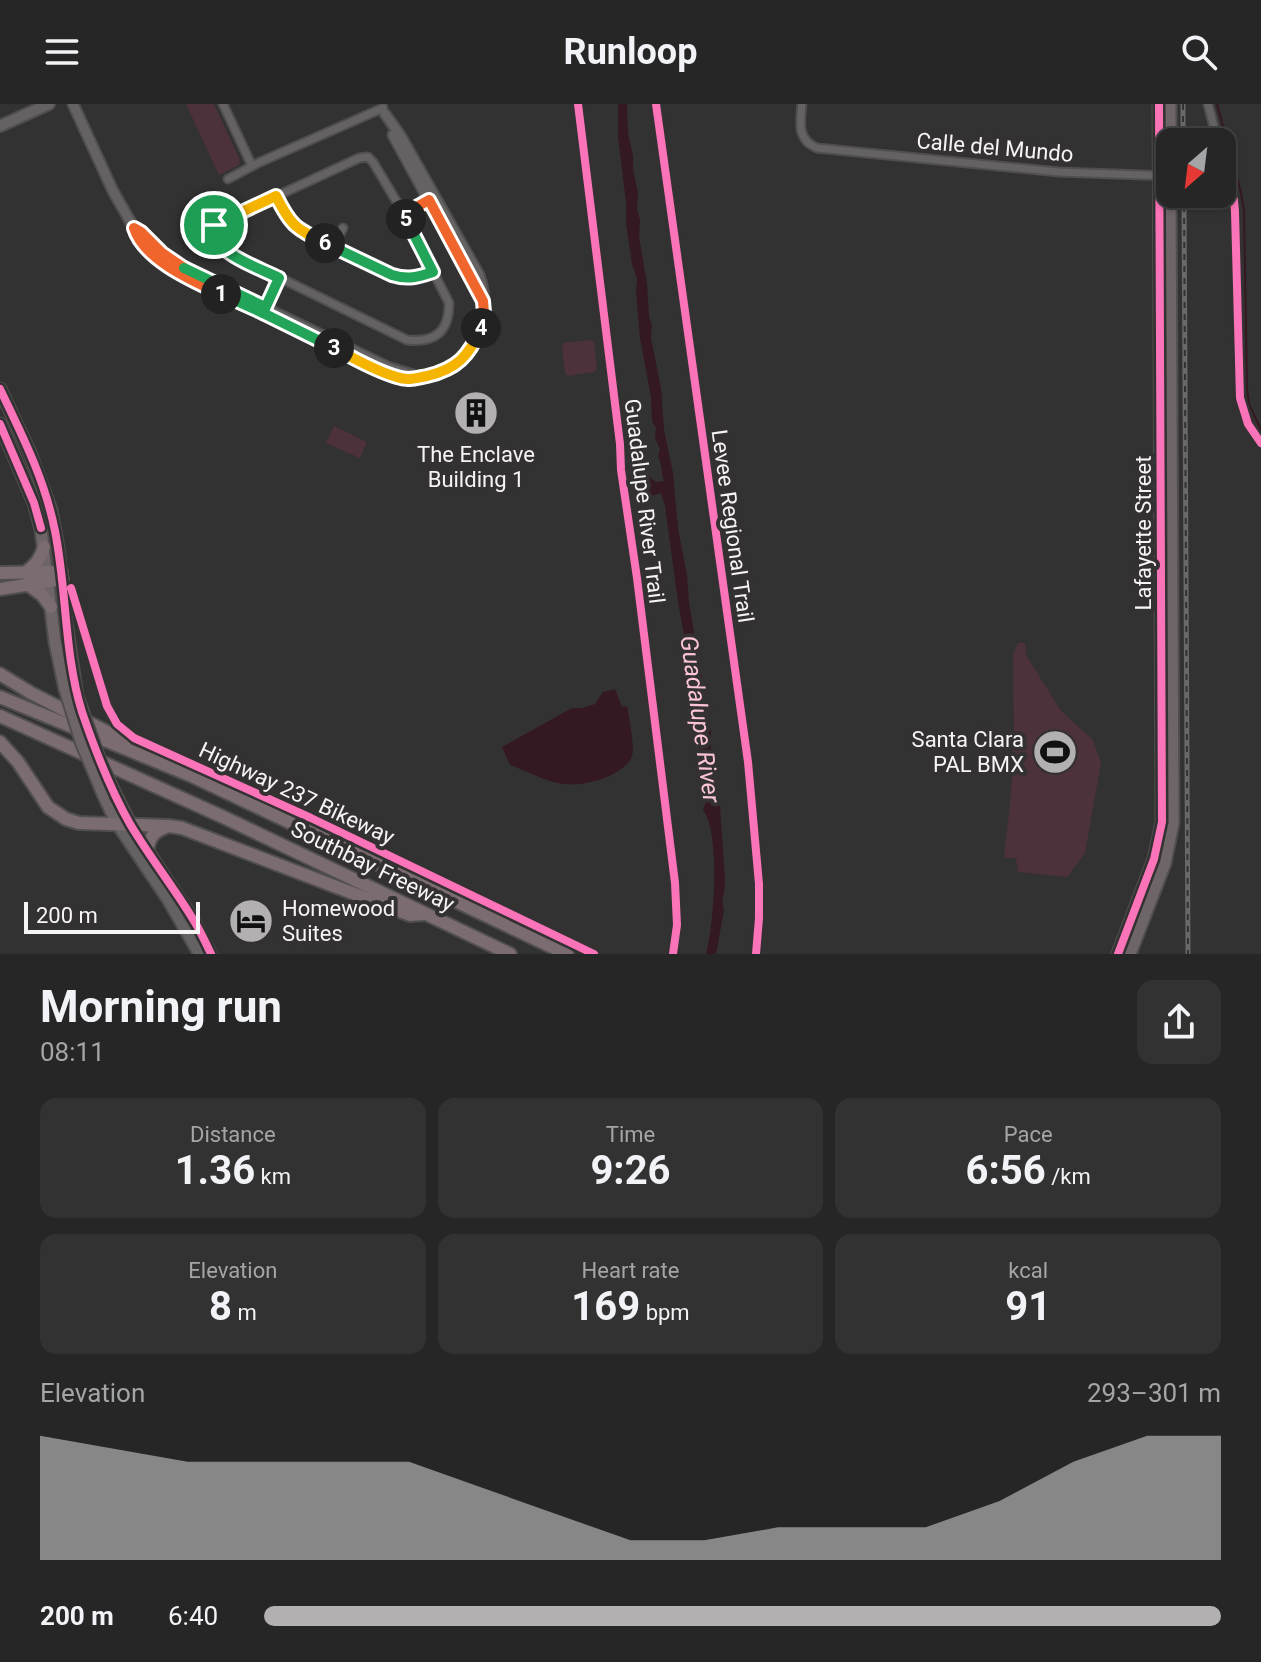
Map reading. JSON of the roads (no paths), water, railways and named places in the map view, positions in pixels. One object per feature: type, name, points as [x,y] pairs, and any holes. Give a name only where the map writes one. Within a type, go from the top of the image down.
[{"type":"highway","points":[[0,589],[27,578],[44,547]]},
{"type":"highway","points":[[0,573],[27,578],[55,576]]},
{"type":"highway","points":[[27,578],[51,607]]},
{"type":"highway","points":[[0,674],[192,776]]},
{"type":"highway","name":"Southbay Freeway","points":[[0,697],[192,776],[567,954]]},
{"type":"highway","name":"Southbay Freeway","points":[[0,716],[234,822],[510,954]]},
{"type":"highway","points":[[0,742],[18,762],[48,807],[66,819],[79,823],[169,826],[197,833],[410,915],[428,914]]},
{"type":"highway","points":[[147,850],[151,835],[169,826]]},
{"type":"main road","points":[[0,126],[49,104]]},
{"type":"main road","name":"Lafayette Street","points":[[1159,104],[1161,128]]},
{"type":"main road","points":[[1170,104],[1170,128]]},
{"type":"main road","name":"Lafayette Street","points":[[1118,954],[1154,859],[1162,822],[1164,208]]},
{"type":"main road","name":"Lafayette Street","points":[[1130,954],[1165,863],[1173,823],[1170,208]]},
{"type":"main road","points":[[0,389],[46,494],[56,533],[51,607],[57,656],[82,744],[117,824],[168,900],[199,954]]},
{"type":"main road","points":[[0,424],[34,503],[66,623],[77,696],[92,739],[131,825],[192,917],[211,954]]},
{"type":"street","points":[[73,104],[137,237],[172,269],[390,368],[420,377],[449,369],[474,344],[482,324],[483,301],[400,135],[383,109],[228,179]]},
{"type":"street","points":[[223,104],[252,166]]},
{"type":"street","name":"Calle del Mundo","points":[[802,104],[800,132],[809,145],[817,148],[1059,172],[1156,176]]},
{"type":"street","points":[[1208,104],[1214,128]]},
{"type":"street","points":[[368,157],[404,214],[449,303],[449,316],[441,332],[430,340],[407,340],[223,250],[215,241],[211,233],[214,225],[276,196],[359,158],[368,157]]},
{"type":"street","points":[[276,196],[294,226],[333,247],[403,278],[414,279],[433,272]]},
{"type":"street","points":[[404,214],[432,198]]},
{"type":"street","points":[[1234,208],[1240,398],[1248,424],[1261,443]]},
{"type":"street","points":[[333,247],[343,228]]},
{"type":"street","points":[[199,236],[211,233]]},
{"type":"street","points":[[264,310],[279,278]]},
{"type":"water","name":"Guadalupe River","points":[[618,104],[627,104],[651,338],[661,388],[664,430],[673,473],[689,603],[711,731],[711,762],[720,806],[725,881],[724,910],[716,954],[706,954],[714,880],[712,839],[703,810],[707,782],[702,772],[690,667],[665,506],[661,493],[645,498],[647,488],[640,476],[644,473],[656,482],[664,481],[640,338],[637,279],[626,223]]},
{"type":"water","points":[[615,689],[622,707],[627,706],[632,739],[632,756],[623,768],[601,779],[565,784],[510,765],[502,747],[572,708],[595,704],[603,692]]},
{"type":"waterway","points":[[1217,104],[1244,210],[1247,388],[1249,404],[1261,430]]},
{"type":"railway","points":[[1183,104],[1183,128]]},
{"type":"railway","points":[[1184,208],[1188,954]]},
{"type":"place","name":"The Enclave Building 1","points":[[476,413]]},
{"type":"place","name":"Santa Clara PAL BMX","points":[[1055,752]]},
{"type":"place","name":"Homewood Suites","points":[[251,921]]}]
